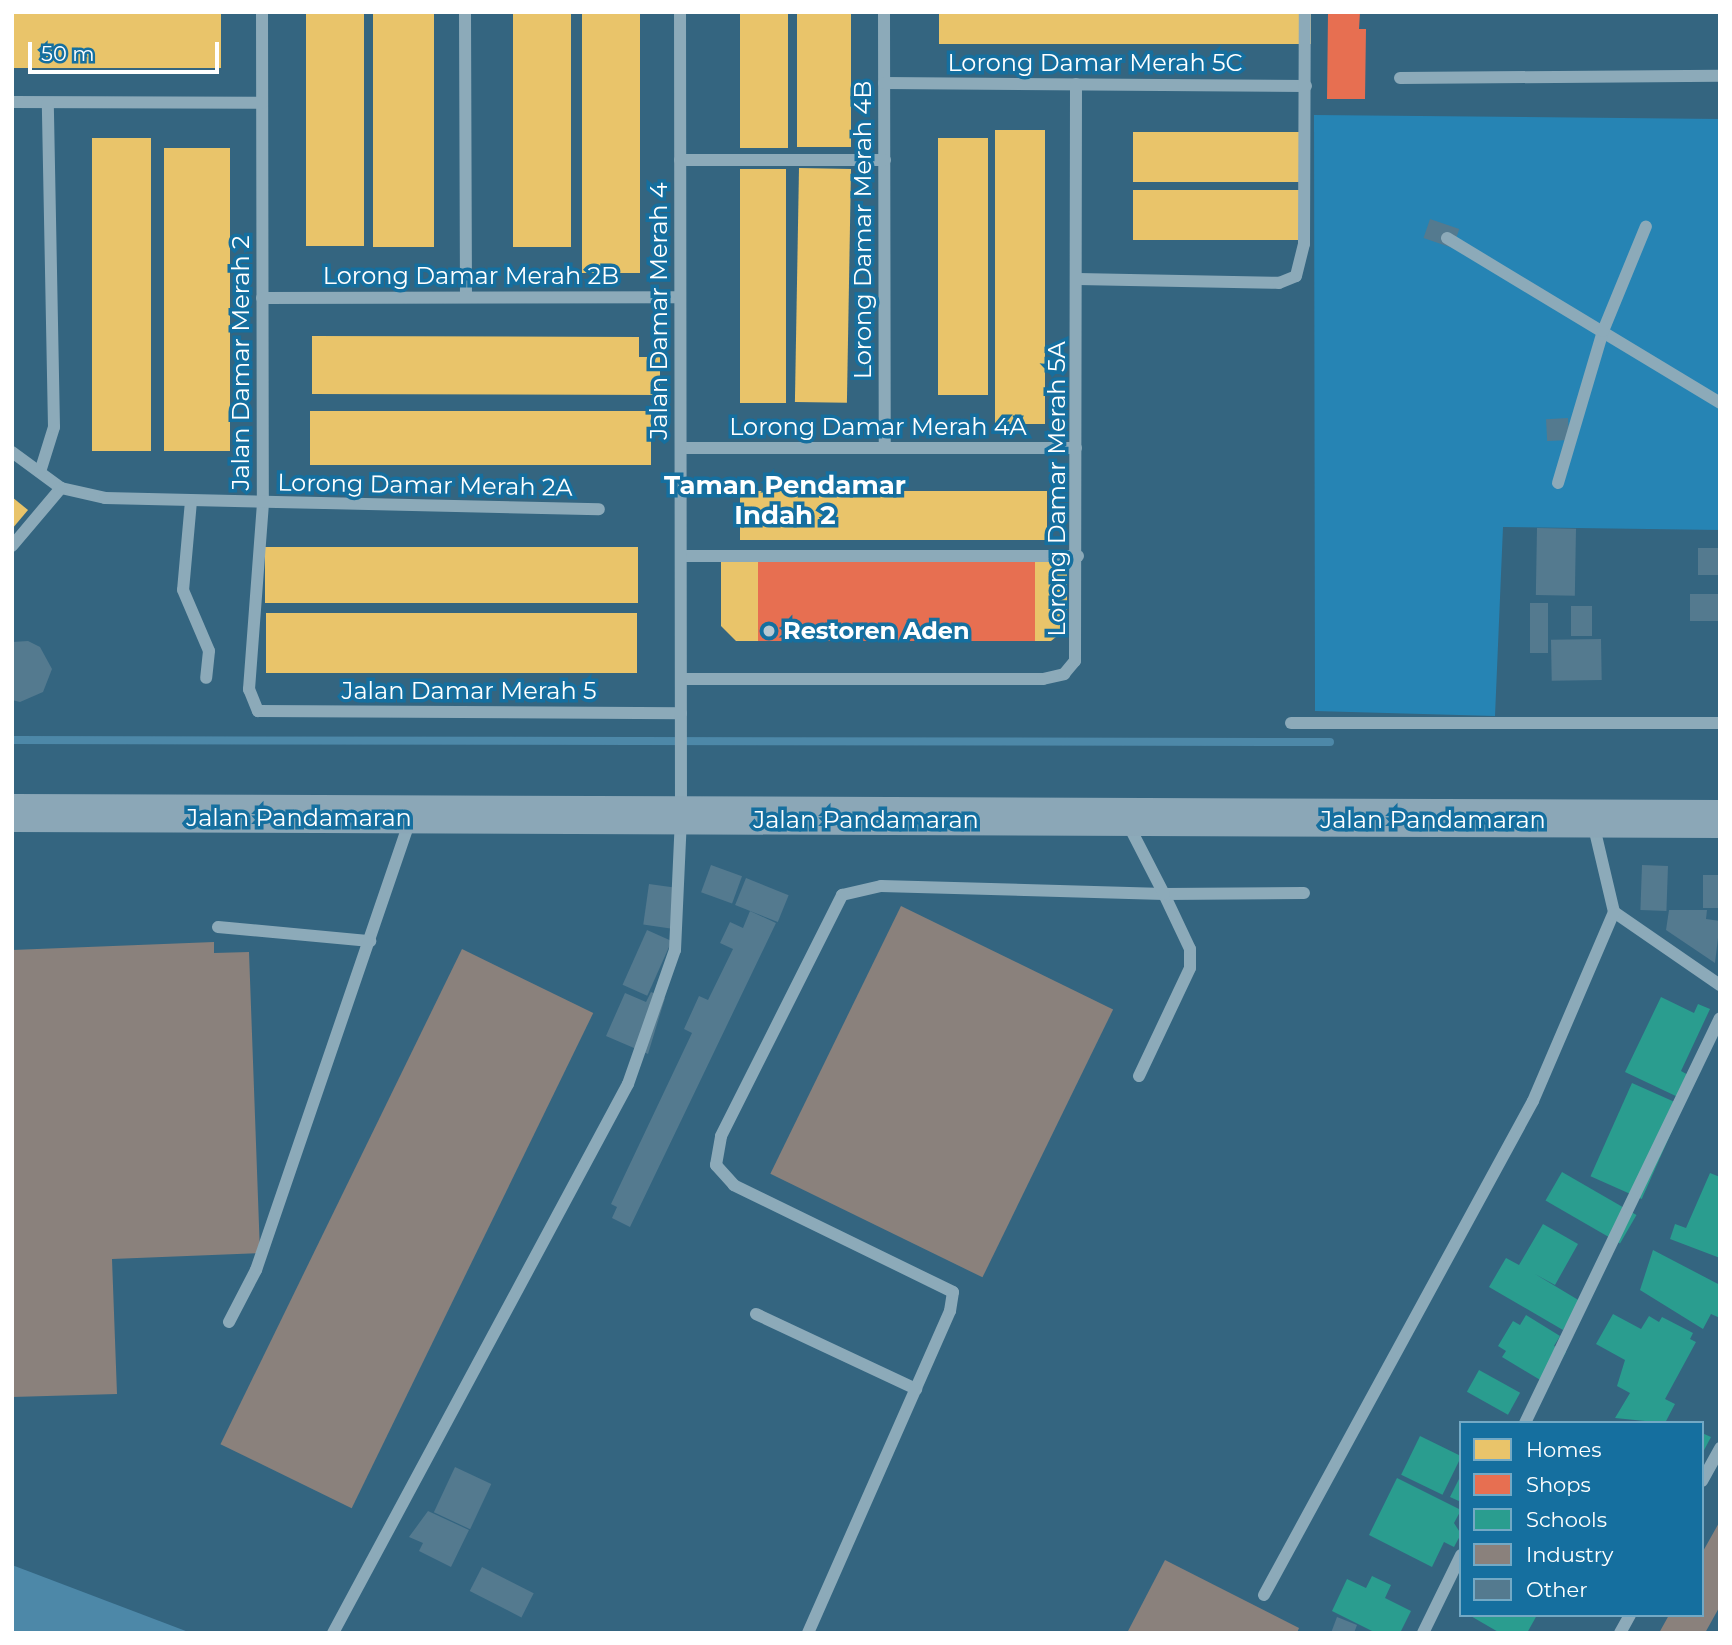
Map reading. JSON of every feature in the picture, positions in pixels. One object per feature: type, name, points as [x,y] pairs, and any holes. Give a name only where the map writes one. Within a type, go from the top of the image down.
[{"type":"main road","name":"Jalan Pandamaran","points":[[12,813],[410,818],[1126,821],[1720,819]]},
{"type":"street","name":"Jalan Damar Merah 2","points":[[258,711],[249,689],[262,503],[262,12]]},
{"type":"street","points":[[465,12],[466,297]]},
{"type":"street","name":"Jalan Damar Merah 4","points":[[333,1633],[628,1084],[675,950],[681,819],[680,12]]},
{"type":"street","name":"Lorong Damar Merah 4B","points":[[884,12],[885,448]]},
{"type":"street","points":[[1078,279],[1279,283],[1296,276],[1304,244],[1305,12]]},
{"type":"street","points":[[1400,78],[1720,76]]},
{"type":"street","name":"Lorong Damar Merah 5C","points":[[884,83],[1306,86]]},
{"type":"street","name":"Lorong Damar Merah 5A","points":[[681,680],[1043,679],[1064,674],[1075,661],[1078,555],[1076,84]]},
{"type":"street","points":[[12,102],[262,103]]},
{"type":"street","points":[[40,471],[54,427],[48,103]]},
{"type":"street","points":[[680,160],[885,160]]},
{"type":"street","points":[[1558,483],[1603,331],[1646,226]]},
{"type":"street","points":[[1447,238],[1720,403]]},
{"type":"street","name":"Lorong Damar Merah 2B","points":[[262,298],[680,297]]},
{"type":"street","name":"Lorong Damar Merah 4A","points":[[681,448],[1076,448]]},
{"type":"street","name":"Lorong Damar Merah 2A","points":[[12,452],[61,488],[105,498],[599,509]]},
{"type":"street","points":[[12,547],[61,488]]},
{"type":"street","points":[[191,501],[183,590],[209,651],[205,678]]},
{"type":"street","points":[[681,556],[1078,555]]},
{"type":"street","name":"Jalan Damar Merah 5","points":[[258,711],[681,713]]},
{"type":"street","points":[[1291,723],[1720,723]]},
{"type":"street","points":[[229,1322],[256,1270],[410,818]]},
{"type":"street","points":[[1264,1595],[1533,1101],[1614,912],[1592,820]]},
{"type":"street","points":[[1126,821],[1190,949],[1190,968],[1139,1076]]},
{"type":"street","points":[[808,1633],[954,1300],[948,1286],[734,1185],[716,1165],[721,1136],[829,913],[842,895],[881,886],[1164,894],[1304,893]]},
{"type":"street","points":[[1614,912],[1720,985]]},
{"type":"street","points":[[218,927],[370,941]]},
{"type":"street","points":[[1526,1421],[1720,1018]]},
{"type":"street","points":[[756,1314],[916,1389]]},
{"type":"street","points":[[1704,1477],[1720,1448]]},
{"type":"street","points":[[1423,1633],[1459,1559]]},
{"type":"street","points":[[1620,1633],[1629,1617]]},
{"type":"shaded area","points":[[1314,115],[1720,119],[1720,530],[1503,527],[1495,716],[1315,711]]},
{"type":"shaded area","points":[[12,1565],[191,1633],[12,1633]]},
{"type":"building: Homes","points":[[12,12],[221,12],[221,68],[12,68]]},
{"type":"building: Homes","points":[[306,12],[364,12],[364,246],[306,246]]},
{"type":"building: Homes","points":[[373,12],[434,12],[434,247],[373,247]]},
{"type":"building: Homes","points":[[513,12],[571,12],[571,247],[513,247]]},
{"type":"building: Homes","points":[[582,12],[640,12],[640,273],[582,273]]},
{"type":"building: Homes","points":[[740,12],[788,12],[788,148],[740,148]]},
{"type":"building: Homes","points":[[797,12],[851,12],[851,147],[797,147]]},
{"type":"building: Homes","points":[[939,12],[1311,12],[1311,44],[939,44]]},
{"type":"building: Homes","points":[[995,130],[1045,130],[1045,424],[995,424]]},
{"type":"building: Homes","points":[[1133,132],[1301,132],[1301,182],[1133,182]]},
{"type":"building: Homes","points":[[92,138],[151,138],[151,451],[92,451]]},
{"type":"building: Homes","points":[[938,138],[988,138],[988,395],[938,395]]},
{"type":"building: Homes","points":[[164,148],[230,148],[230,451],[164,451]]},
{"type":"building: Homes","points":[[799,168],[851,169],[847,403],[795,402]]},
{"type":"building: Homes","points":[[740,169],[786,169],[786,403],[740,403]]},
{"type":"building: Homes","points":[[1133,190],[1302,190],[1302,240],[1133,240]]},
{"type":"building: Homes","points":[[312,336],[639,337],[639,357],[660,357],[660,395],[312,394]]},
{"type":"building: Homes","points":[[310,411],[651,411],[651,465],[310,465]]},
{"type":"building: Homes","points":[[740,491],[1047,491],[1047,540],[740,540]]},
{"type":"building: Homes","points":[[12,497],[28,510],[12,529]]},
{"type":"building: Homes","points":[[265,547],[638,547],[638,603],[265,603]]},
{"type":"building: Homes","points":[[721,562],[758,562],[758,641],[736,641],[721,626]]},
{"type":"building: Homes","points":[[1035,562],[1067,562],[1067,628],[1051,641],[1035,641]]},
{"type":"building: Homes","points":[[266,613],[637,613],[637,673],[266,673]]},
{"type":"building: Shops","points":[[1328,12],[1360,12],[1359,29],[1366,29],[1365,99],[1327,99]]},
{"type":"building: Shops","points":[[758,562],[1035,562],[1035,641],[758,641]]},
{"type":"building: Schools","points":[[1661,997],[1694,1013],[1698,1004],[1710,1009],[1681,1071],[1690,1076],[1680,1098],[1625,1072]]},
{"type":"building: Schools","points":[[1632,1083],[1683,1106],[1642,1199],[1591,1176]]},
{"type":"building: Schools","points":[[1562,1172],[1636,1215],[1620,1244],[1546,1201]]},
{"type":"building: Schools","points":[[1710,1173],[1720,1177],[1720,1258],[1670,1239],[1675,1224],[1686,1228]]},
{"type":"building: Schools","points":[[1543,1224],[1578,1244],[1555,1285],[1535,1274],[1580,1301],[1563,1330],[1489,1287],[1506,1258],[1519,1265]]},
{"type":"building: Schools","points":[[1653,1250],[1720,1285],[1720,1318],[1711,1314],[1703,1329],[1640,1290]]},
{"type":"building: Schools","points":[[1613,1314],[1641,1329],[1649,1316],[1659,1322],[1662,1317],[1693,1333],[1690,1339],[1696,1342],[1665,1399],[1675,1404],[1666,1421],[1615,1418],[1630,1393],[1617,1386],[1625,1360],[1596,1344]]},
{"type":"building: Schools","points":[[1526,1315],[1560,1336],[1554,1346],[1566,1352],[1547,1384],[1502,1357],[1506,1351],[1498,1346],[1513,1321],[1520,1325]]},
{"type":"building: Schools","points":[[1479,1370],[1520,1393],[1508,1415],[1467,1392]]},
{"type":"building: Schools","points":[[1704,1434],[1711,1437],[1704,1450]]},
{"type":"building: Schools","points":[[1420,1436],[1459,1455],[1459,1461],[1442,1495],[1401,1475]]},
{"type":"building: Schools","points":[[1397,1478],[1459,1509],[1454,1523],[1459,1531],[1459,1538],[1454,1547],[1444,1542],[1432,1567],[1369,1535]]},
{"type":"building: Schools","points":[[1459,1479],[1459,1501],[1450,1497]]},
{"type":"building: Schools","points":[[1372,1576],[1391,1585],[1385,1598],[1411,1611],[1400,1633],[1376,1633],[1332,1611],[1347,1579],[1366,1588]]},
{"type":"building: Schools","points":[[1472,1617],[1536,1617],[1527,1633],[1500,1633]]},
{"type":"building: Industry","points":[[901,906],[1113,1009],[982,1277],[770,1174]]},
{"type":"building: Industry","points":[[214,942],[214,953],[249,952],[260,1253],[112,1259],[117,1394],[12,1397],[12,950]]},
{"type":"building: Industry","points":[[462,949],[593,1013],[352,1508],[220,1444]]},
{"type":"building: Industry","points":[[1720,1521],[1720,1606],[1705,1633],[1659,1633],[1668,1617],[1704,1617],[1704,1549]]},
{"type":"building: Industry","points":[[1165,1560],[1299,1628],[1297,1633],[1127,1633]]},
{"type":"building: Other","points":[[1430,219],[1459,229],[1453,248],[1423,238]]},
{"type":"building: Other","points":[[1568,418],[1569,440],[1547,441],[1546,419]]},
{"type":"building: Other","points":[[1537,528],[1576,529],[1575,596],[1536,595]]},
{"type":"building: Other","points":[[1698,548],[1720,548],[1720,575],[1698,575]]},
{"type":"building: Other","points":[[1690,594],[1720,594],[1720,621],[1690,621]]},
{"type":"building: Other","points":[[1530,603],[1548,603],[1548,653],[1530,653]]},
{"type":"building: Other","points":[[1571,606],[1592,606],[1592,636],[1571,636]]},
{"type":"building: Other","points":[[1601,639],[1602,680],[1552,681],[1551,640]]},
{"type":"building: Other","points":[[28,641],[40,647],[52,669],[43,692],[20,702],[12,700],[12,642]]},
{"type":"building: Other","points":[[711,865],[742,876],[732,904],[701,892]]},
{"type":"building: Other","points":[[1642,865],[1668,866],[1666,911],[1640,910]]},
{"type":"building: Other","points":[[1703,875],[1720,875],[1720,908],[1703,908]]},
{"type":"building: Other","points":[[746,878],[789,895],[778,922],[735,905]]},
{"type":"building: Other","points":[[649,884],[678,888],[672,929],[643,925]]},
{"type":"building: Other","points":[[1669,910],[1707,910],[1706,919],[1720,921],[1715,963],[1666,930]]},
{"type":"building: Other","points":[[750,911],[776,923],[630,1227],[612,1218],[617,1207],[611,1204],[692,1033],[684,1029],[699,996],[708,1000],[733,949],[720,943],[730,922],[743,928]]},
{"type":"building: Other","points":[[647,930],[672,941],[647,996],[623,985]]},
{"type":"building: Other","points":[[651,992],[665,998],[648,1054],[606,1036],[625,993],[646,1002]]},
{"type":"building: Other","points":[[455,1467],[491,1484],[470,1529],[434,1512]]},
{"type":"building: Other","points":[[428,1511],[469,1530],[451,1567],[419,1551],[423,1543],[409,1537]]},
{"type":"building: Other","points":[[482,1567],[534,1593],[521,1617],[470,1591]]},
{"type":"building: Other","points":[[1337,1617],[1357,1625],[1354,1633],[1331,1633]]},
{"type":"waterway","points":[[12,740],[1330,742]]},
{"type":"place","name":"Restoren Aden","points":[[769,631]]},
{"type":"district","name":"Taman Pendamar Indah 2","points":[[785,501]]}]
